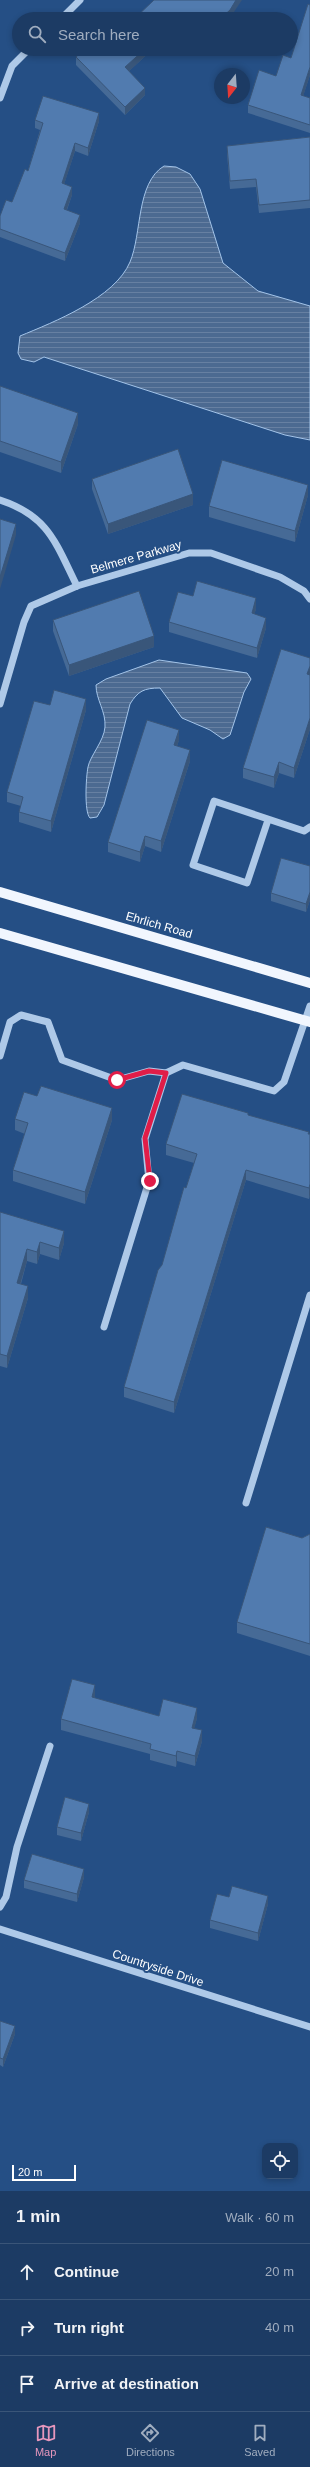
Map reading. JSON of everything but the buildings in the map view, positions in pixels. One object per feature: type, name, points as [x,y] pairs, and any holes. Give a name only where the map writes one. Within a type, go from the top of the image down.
[{"type":"main road","name":"Ehrlich Road","points":[[0,892],[310,983]]},
{"type":"main road","points":[[0,933],[308,1022]]},
{"type":"street","points":[[68,12],[80,0]]},
{"type":"street","points":[[0,98],[12,66],[22,56]]},
{"type":"street","points":[[0,500],[18,506],[48,529],[77,586]]},
{"type":"street","name":"Belmere Parkway","points":[[0,704],[24,622],[31,606],[77,586],[189,553],[211,554],[280,577],[304,591],[310,599]]},
{"type":"street","points":[[268,820],[247,884],[193,865],[214,801],[304,831],[310,827]]},
{"type":"street","points":[[0,1056],[10,1022],[21,1015],[48,1022],[62,1060],[117,1080],[149,1071],[166,1073],[183,1065],[274,1091],[284,1082],[308,1022],[310,1006]]},
{"type":"street","points":[[104,1327],[150,1181],[145,1138],[166,1073]]},
{"type":"street","points":[[246,1503],[310,1295]]},
{"type":"street","points":[[0,1907],[6,1897],[17,1846],[50,1746]]},
{"type":"street","name":"Countryside Drive","points":[[0,1929],[310,2027]]},
{"type":"water","points":[[164,166],[176,167],[190,174],[200,189],[223,263],[258,291],[310,306],[310,440],[285,435],[44,357],[34,362],[21,359],[18,353],[20,336],[66,316],[98,298],[122,275],[130,262],[134,251],[144,196],[155,174]]},
{"type":"water","points":[[159,660],[247,673],[251,679],[244,692],[230,735],[223,739],[210,730],[182,718],[160,688],[142,691],[130,704],[104,805],[97,817],[90,818],[86,802],[88,767],[91,758],[102,738],[105,727],[104,716],[96,690],[96,685],[106,679]]},
{"type":"route","points":[[117,1080],[149,1071],[166,1073],[145,1138],[150,1181]]}]
